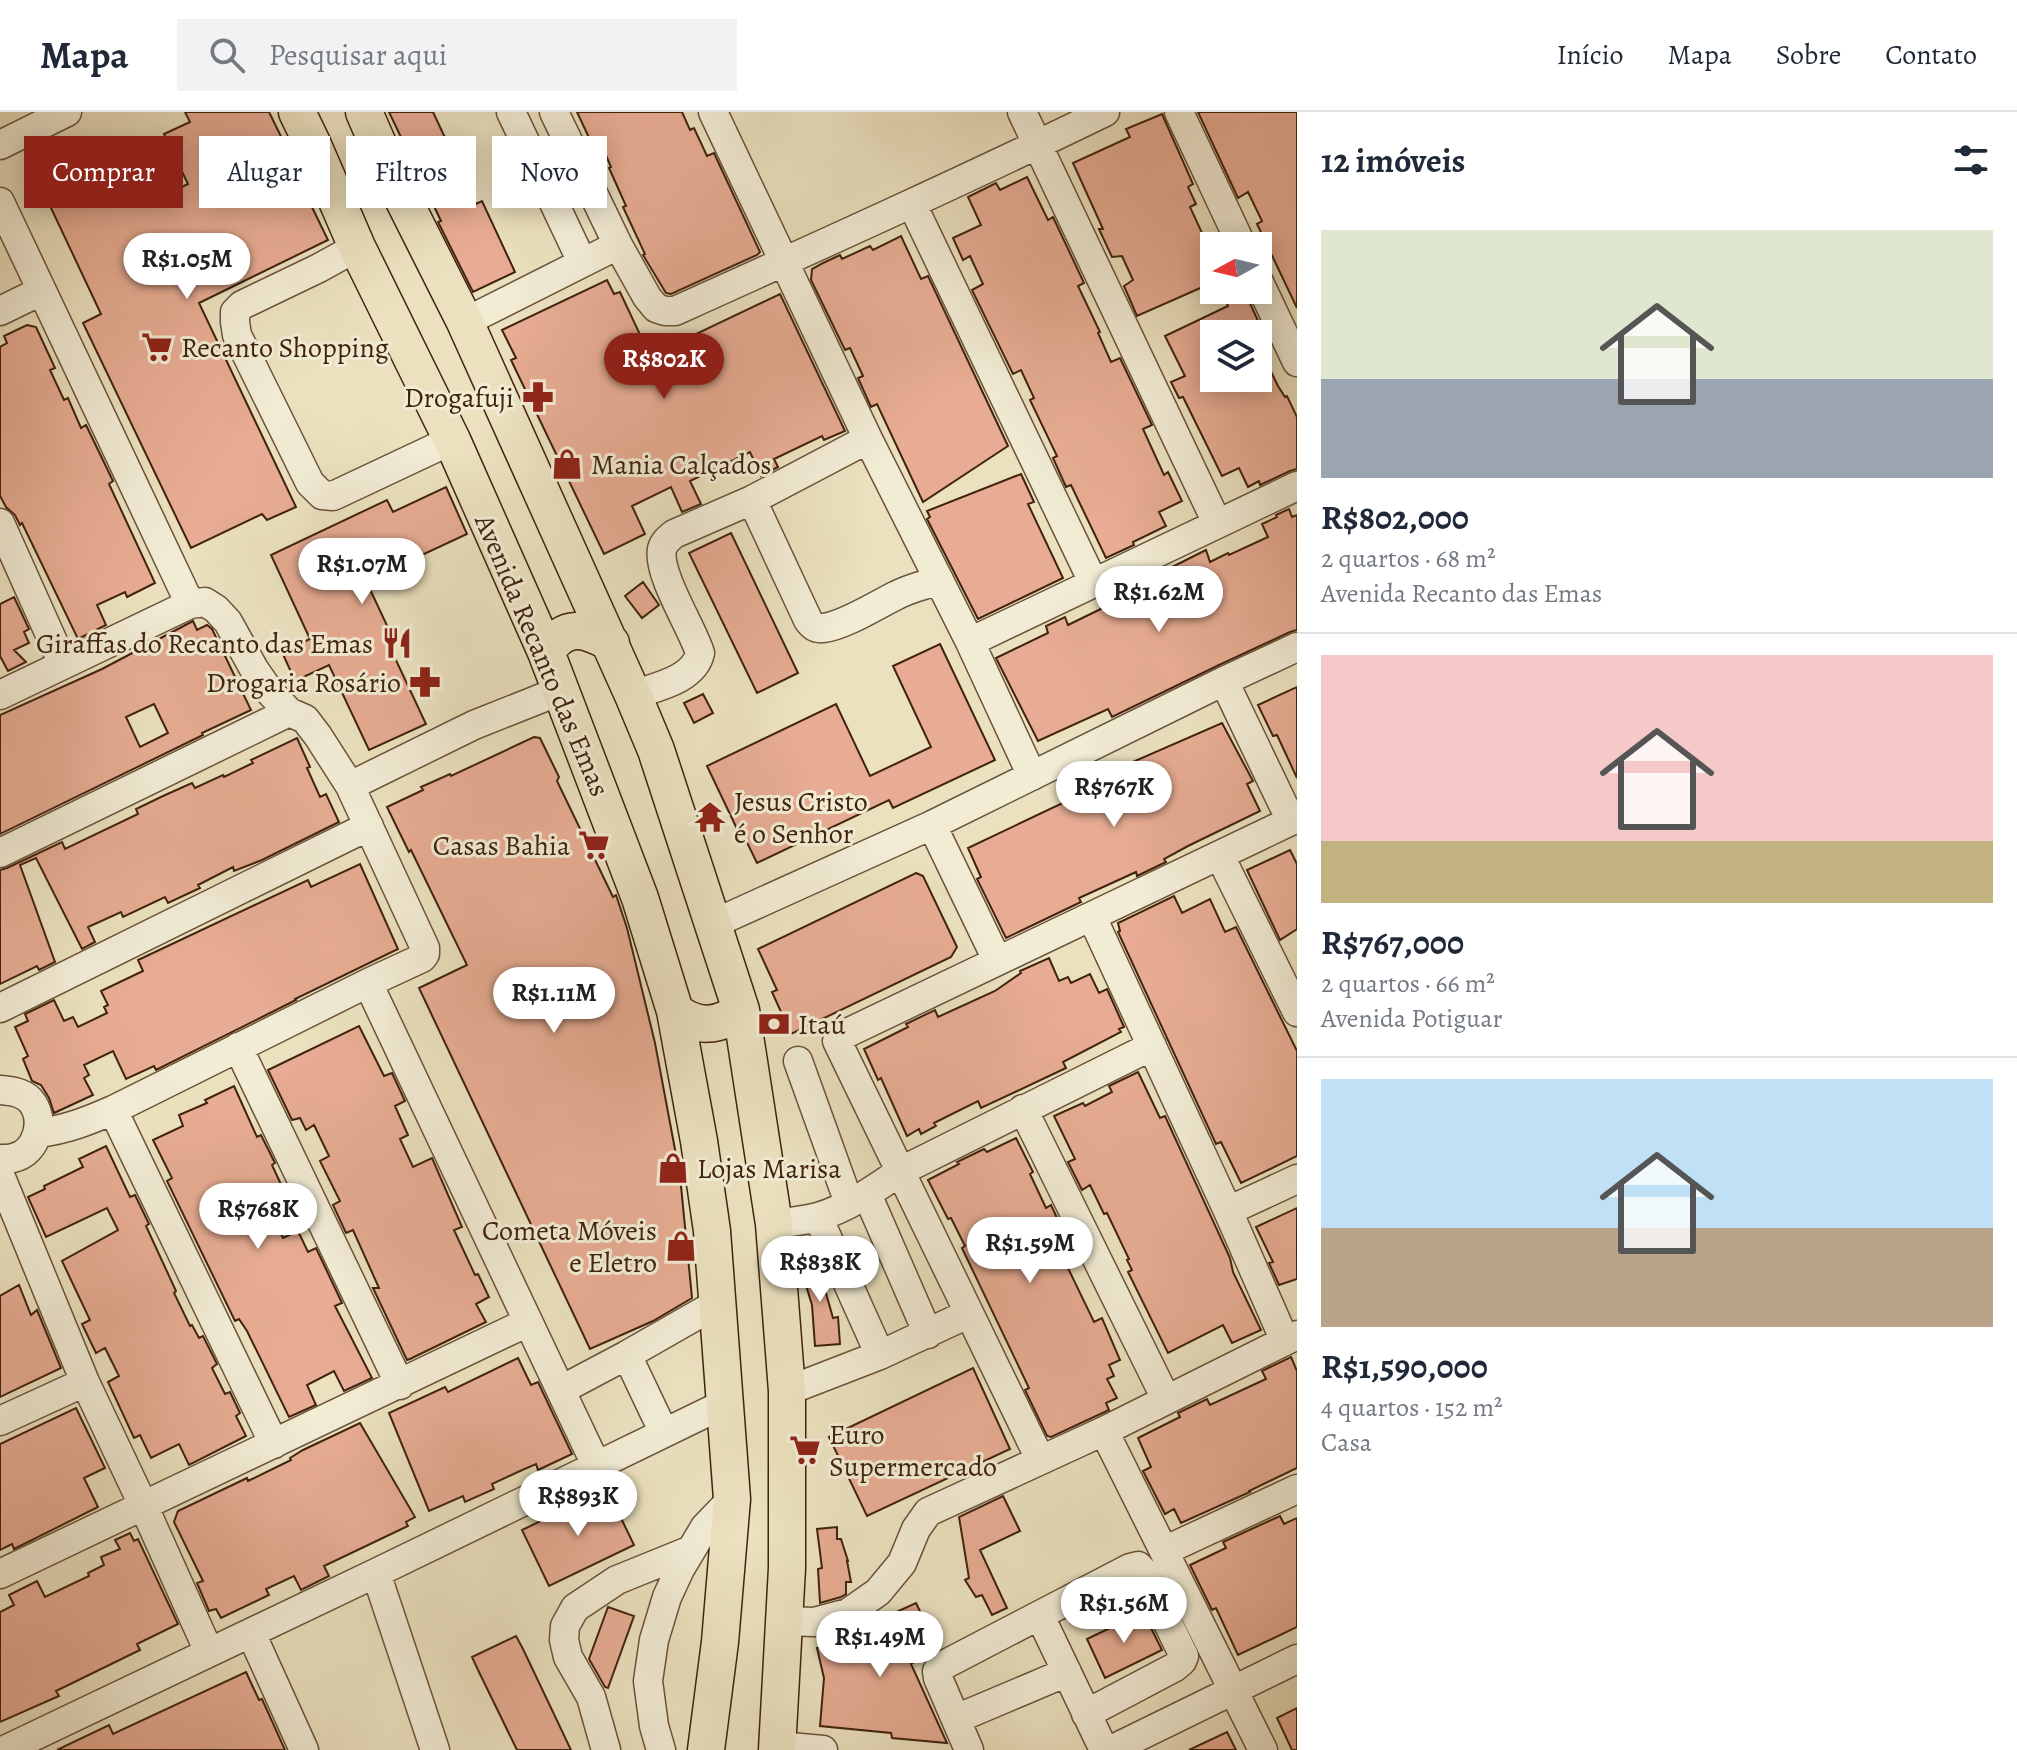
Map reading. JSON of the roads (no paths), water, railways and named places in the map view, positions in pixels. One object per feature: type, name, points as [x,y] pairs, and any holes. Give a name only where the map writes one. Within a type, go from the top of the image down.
[{"type":"main road","points":[[304,128],[325,149],[335,147],[347,139],[365,114]]},
{"type":"main road","points":[[365,114],[375,136]]},
{"type":"main road","name":"Avenida Recanto das Emas","points":[[304,128],[357,247],[452,440],[562,690],[640,898],[675,1011],[712,1231],[732,1499],[720,1642],[706,1750]]},
{"type":"main road","points":[[339,207],[339,183],[346,174]]},
{"type":"main road","points":[[408,208],[465,322],[611,643],[656,750],[741,1010],[774,1224],[787,1391],[787,1568],[777,1748]]},
{"type":"main road","points":[[546,652],[561,634],[571,631],[586,631],[611,643]]},
{"type":"main road","points":[[675,1011],[685,1019],[708,1024],[730,1019],[741,1010]]},
{"type":"street","points":[[0,145],[67,112]]},
{"type":"street","points":[[511,112],[582,262]]},
{"type":"street","points":[[554,112],[618,245],[647,297],[656,308],[665,311],[675,311],[785,262],[1105,112]]},
{"type":"street","points":[[713,112],[1032,776]]},
{"type":"street","points":[[1022,112],[1217,523]]},
{"type":"street","points":[[1179,112],[1235,232]]},
{"type":"street","points":[[0,202],[190,604]]},
{"type":"street","points":[[912,204],[1093,582]]},
{"type":"street","points":[[465,322],[618,245]]},
{"type":"street","points":[[357,247],[242,305],[235,312],[237,335],[296,457],[316,491],[327,497],[452,440]]},
{"type":"street","points":[[0,311],[41,291]]},
{"type":"street","points":[[1272,298],[1288,318],[1297,362]]},
{"type":"street","points":[[633,695],[691,670],[698,662],[700,653],[664,569],[662,550],[666,541],[674,534],[752,500],[868,439]]},
{"type":"street","points":[[970,642],[1297,486]]},
{"type":"street","points":[[752,500],[808,620],[816,627],[830,627],[901,593],[939,580]]},
{"type":"street","points":[[0,523],[63,664]]},
{"type":"street","points":[[0,695],[190,604],[205,602],[228,622],[270,692],[289,712],[305,719],[350,786],[425,948],[422,958],[113,1110],[77,1125],[38,1133]]},
{"type":"street","points":[[713,924],[932,825],[1297,647]]},
{"type":"street","points":[[1040,1459],[837,1041],[843,1035],[997,960],[1294,820],[1224,681]]},
{"type":"street","points":[[350,786],[474,725],[562,690]]},
{"type":"street","points":[[0,853],[289,712]]},
{"type":"street","points":[[932,825],[997,960]]},
{"type":"street","points":[[0,1008],[369,826]]},
{"type":"street","points":[[1220,856],[1297,1012]]},
{"type":"street","points":[[784,1621],[814,1622],[848,1613],[878,1592],[902,1563],[916,1529],[928,1512],[1104,1431],[1291,1338],[1228,1211],[1092,917]]},
{"type":"street","points":[[368,983],[596,1465]]},
{"type":"street","points":[[774,1224],[818,1217],[858,1199],[901,1171],[1152,1046]]},
{"type":"street","points":[[238,1047],[400,1385]]},
{"type":"street","points":[[798,1061],[858,1199],[928,1334]]},
{"type":"street","points":[[0,1090],[14,1091],[30,1100],[38,1116],[38,1133],[30,1149],[14,1158],[0,1159]]},
{"type":"street","points":[[1023,1109],[1166,1399]]},
{"type":"street","points":[[113,1110],[274,1444]]},
{"type":"street","points":[[0,1175],[85,1382],[209,1652]]},
{"type":"street","points":[[1228,1211],[1297,1179]]},
{"type":"street","points":[[818,1217],[880,1355]]},
{"type":"street","points":[[561,1390],[718,1303]]},
{"type":"street","points":[[787,1391],[880,1355],[968,1314]]},
{"type":"street","points":[[0,1574],[528,1322]]},
{"type":"street","points":[[627,1355],[664,1433]]},
{"type":"street","points":[[0,1421],[85,1382]]},
{"type":"street","points":[[5,1750],[726,1403]]},
{"type":"street","points":[[1104,1431],[1263,1750]]},
{"type":"street","points":[[1164,1551],[1297,1489]]},
{"type":"street","points":[[661,1750],[654,1726],[648,1681],[654,1640],[667,1597],[680,1569],[705,1527],[732,1499]]},
{"type":"street","points":[[606,1750],[591,1697],[568,1657],[565,1626],[575,1608],[617,1580],[691,1550]]},
{"type":"street","points":[[969,1750],[938,1678],[940,1667],[1138,1566],[1184,1656],[1175,1667],[1086,1714]]},
{"type":"street","points":[[376,1573],[435,1750]]},
{"type":"street","points":[[1040,1616],[1104,1750]]},
{"type":"street","points":[[251,1633],[304,1750]]},
{"type":"street","points":[[1111,1750],[1297,1659]]},
{"type":"street","points":[[956,1719],[1067,1672]]},
{"type":"street","points":[[777,1748],[823,1750]]},
{"type":"place","name":"Recanto Shopping","points":[[157,347]]},
{"type":"place","name":"Drogafuji","points":[[538,397]]},
{"type":"place","name":"Mania Calçados","points":[[567,464]]},
{"type":"place","name":"Giraffas do Recanto das Emas","points":[[397,643]]},
{"type":"place","name":"Drogaria Rosário","points":[[425,682]]},
{"type":"place","name":"Jesus Cristo é o Senhor","points":[[710,817]]},
{"type":"place","name":"Casas Bahia","points":[[594,845]]},
{"type":"place","name":"Itaú","points":[[774,1024]]},
{"type":"place","name":"Lojas Marisa","points":[[673,1168]]},
{"type":"place","name":"Cometa Móveis e Eletro","points":[[681,1246]]},
{"type":"place","name":"Euro Supermercado","points":[[805,1450]]}]
